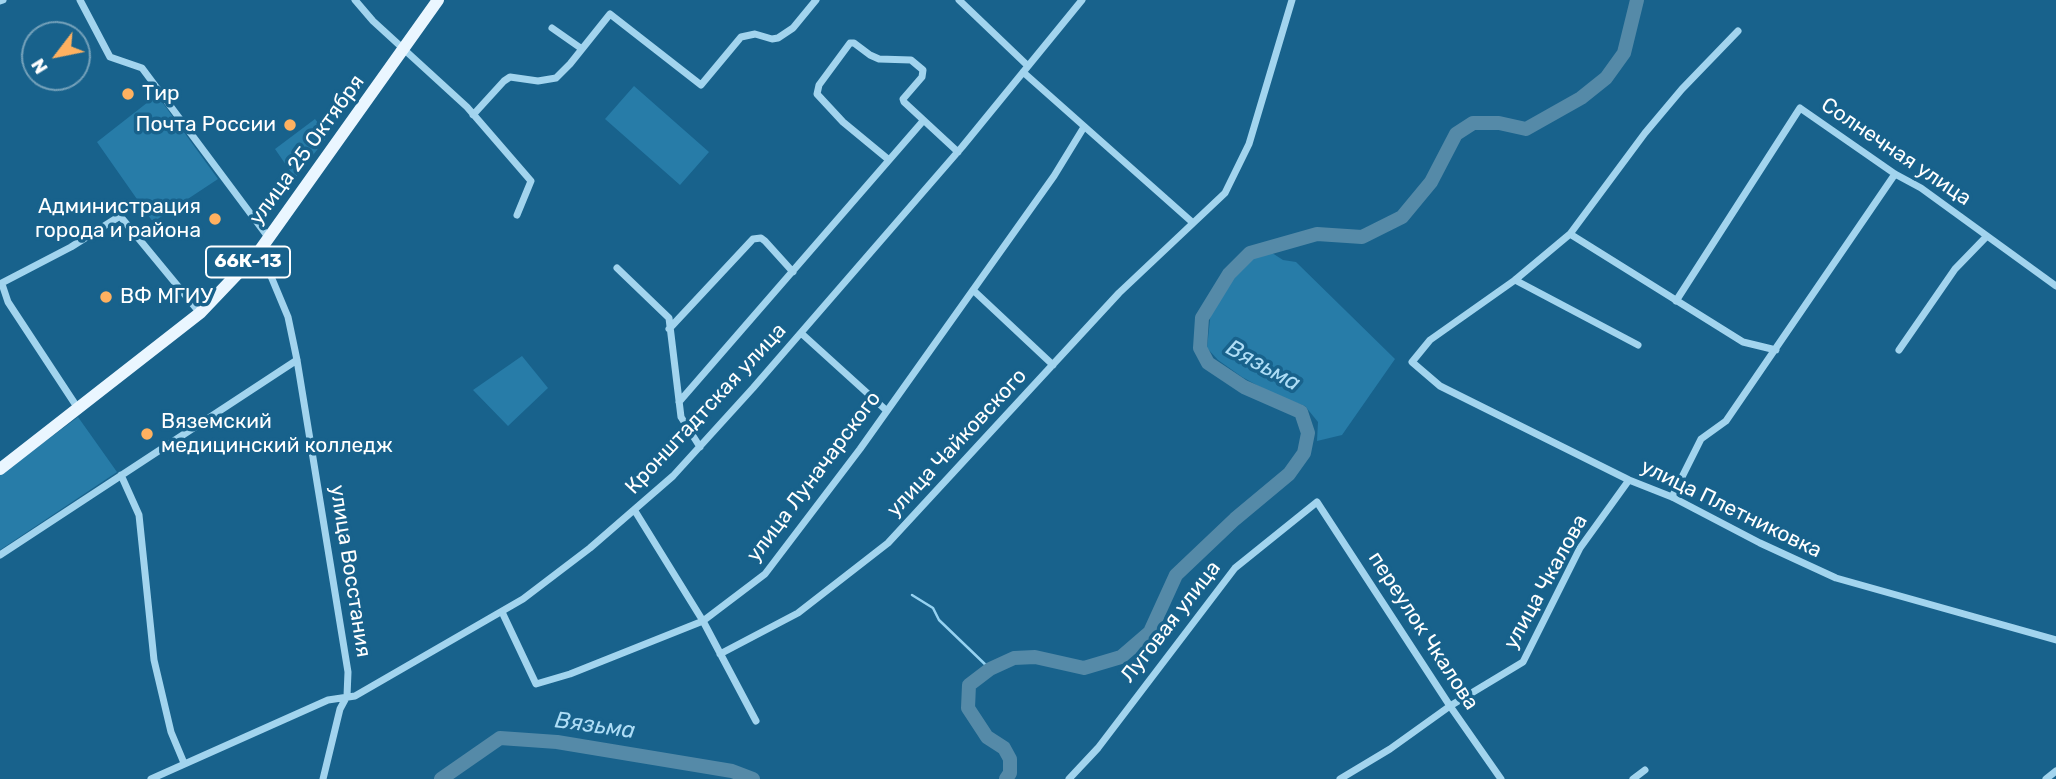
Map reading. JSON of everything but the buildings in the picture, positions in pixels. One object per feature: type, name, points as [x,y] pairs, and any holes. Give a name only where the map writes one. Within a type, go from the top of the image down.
[{"type":"main road","name":"улица 25 Октября","points":[[0,469],[200,313],[260,250],[438,0]]},
{"type":"street","points":[[80,0],[110,57],[142,68],[268,237]]},
{"type":"street","points":[[355,0],[373,21],[473,115],[531,181],[517,215]]},
{"type":"street","points":[[473,115],[503,81],[520,77],[538,81],[556,78],[582,50],[610,13],[701,85],[741,37],[755,34],[772,39],[778,37],[793,28],[816,0]]},
{"type":"street","points":[[959,0],[1084,127],[1192,222]]},
{"type":"street","name":"Кронштадтская улица","points":[[151,779],[328,700],[355,696],[523,599],[635,511],[673,476],[802,333],[958,152],[1082,0]]},
{"type":"street","name":"улица Чайковского","points":[[720,654],[798,612],[888,543],[1119,293],[1225,193],[1249,144],[1292,0]]},
{"type":"street","points":[[552,28],[582,50]]},
{"type":"street","points":[[1638,345],[1515,280],[1570,234],[1645,133],[1682,89],[1738,31]]},
{"type":"street","points":[[889,160],[843,122],[817,94],[819,85],[848,45],[854,43],[870,55],[911,60],[923,70],[922,77],[903,99],[905,106],[958,152]]},
{"type":"street","name":"Солнечная улица","points":[[1676,301],[1800,108],[1895,174],[1921,188],[2056,286]]},
{"type":"street","points":[[679,402],[923,121]]},
{"type":"street","name":"улица Луначарского","points":[[502,612],[536,684],[570,674],[703,621],[765,574],[974,290],[1054,176],[1084,127]]},
{"type":"street","points":[[1672,497],[1701,439],[1726,421],[1895,174]]},
{"type":"street","points":[[79,410],[8,302],[1,284],[71,247],[120,216],[200,313]]},
{"type":"street","points":[[1570,234],[1744,342],[1776,350]]},
{"type":"street","points":[[1899,350],[1955,269],[1987,236]]},
{"type":"street","points":[[669,329],[753,239],[761,238],[765,241],[793,272]]},
{"type":"street","name":"улица Восстания","points":[[260,250],[288,317],[298,360],[348,672],[346,696],[340,709],[323,779]]},
{"type":"street","points":[[617,268],[669,318],[681,417],[700,447]]},
{"type":"street","name":"улица Плетниковка","points":[[1515,280],[1430,340],[1412,362],[1440,386],[1836,579],[2056,640]]},
{"type":"street","points":[[974,290],[1053,365]]},
{"type":"street","points":[[802,333],[887,411]]},
{"type":"street","points":[[0,555],[298,360]]},
{"type":"street","points":[[121,475],[139,515],[156,666],[171,732],[184,763]]},
{"type":"street","name":"улица Чкалова","points":[[1340,779],[1390,749],[1450,706],[1523,662],[1580,548],[1629,480]]},
{"type":"street","name":"переулок Чкалова","points":[[1317,502],[1501,779]]},
{"type":"street","name":"Луговая улица","points":[[1069,779],[1098,748],[1235,568],[1317,502]]},
{"type":"street","points":[[635,511],[703,621],[755,721]]},
{"type":"street","points":[[1633,779],[1645,770]]},
{"type":"street","points":[[2046,779],[2056,771]]},
{"type":"shaded area","points":[[634,86],[709,152],[680,185],[605,119]]},
{"type":"shaded area","points":[[157,95],[218,179],[153,222],[97,142]]},
{"type":"shaded area","points":[[315,119],[328,136],[295,178],[275,149]]},
{"type":"shaded area","points":[[1269,251],[1283,260],[1296,262],[1395,359],[1342,435],[1317,441],[1318,422],[1305,406],[1273,394],[1242,377],[1218,360],[1207,348],[1211,310],[1220,293],[1241,267],[1257,254]]},
{"type":"shaded area","points":[[522,356],[548,388],[508,426],[473,390]]},
{"type":"shaded area","points":[[78,417],[117,472],[0,550],[0,475]]},
{"type":"waterway","name":"Вязьма","points":[[1006,779],[1010,773],[1010,759],[1004,748],[987,737],[968,708],[969,685],[990,669],[1014,658],[1035,657],[1084,668],[1121,657],[1150,632],[1176,575],[1235,519],[1289,474],[1304,453],[1308,433],[1301,412],[1244,387],[1208,363],[1200,348],[1202,318],[1229,274],[1250,253],[1317,234],[1362,237],[1402,217],[1431,182],[1456,134],[1473,123],[1499,123],[1526,129],[1581,98],[1606,78],[1624,53],[1637,0]]},
{"type":"waterway","points":[[912,595],[933,608],[939,620],[990,669]]},
{"type":"waterway","name":"Вязьма","points":[[441,779],[500,738],[557,742],[732,771],[753,779]]},
{"type":"place","name":"Тир","points":[[128,94]]},
{"type":"place","name":"Почта России","points":[[290,125]]},
{"type":"place","name":"Администрация города и района","points":[[215,219]]},
{"type":"place","name":"ВФ МГИУ","points":[[106,297]]},
{"type":"place","name":"Вяземский медицинский колледж","points":[[147,434]]}]
